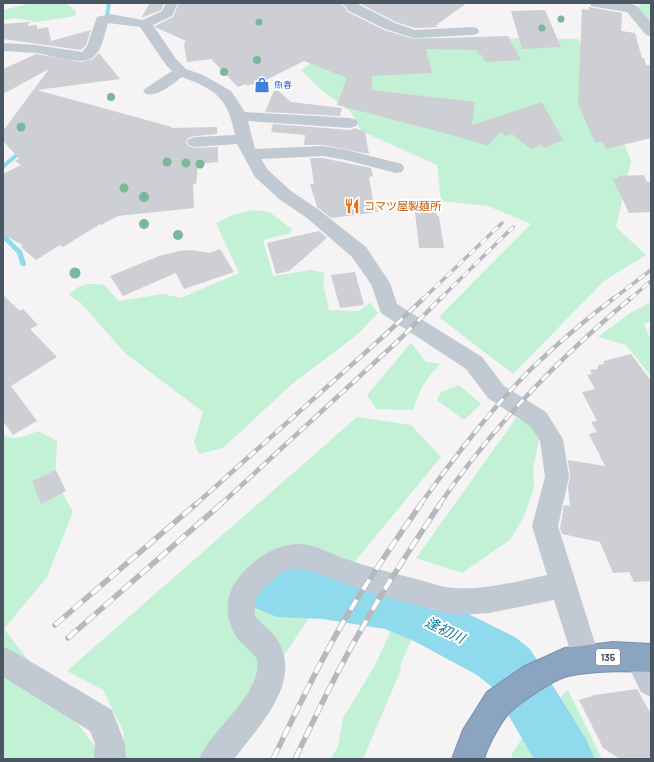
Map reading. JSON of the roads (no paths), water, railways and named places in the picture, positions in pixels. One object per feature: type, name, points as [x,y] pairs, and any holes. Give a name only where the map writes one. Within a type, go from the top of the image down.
[{"type":"highway","name":"135","points":[[468,759],[474,741],[498,703],[533,677],[575,661],[613,656],[644,657]]},
{"type":"street","points":[[3,47],[18,47],[78,57],[86,56],[94,47],[102,20],[110,18],[145,24],[167,13],[172,3]]},
{"type":"street","points":[[596,3],[626,6],[640,3]]},
{"type":"street","points":[[349,4],[390,26],[414,34],[472,32]]},
{"type":"street","points":[[626,6],[632,9],[651,32]]},
{"type":"street","points":[[145,24],[171,62],[180,72],[208,83],[226,94],[234,104],[239,116],[246,147],[261,173],[285,196],[313,214],[359,252],[380,283],[388,308],[474,363],[496,392],[538,418],[551,439],[557,477],[545,526],[563,585],[575,661]]},
{"type":"street","points":[[151,91],[180,72]]},
{"type":"street","points":[[239,116],[350,124]]},
{"type":"street","points":[[195,142],[246,147],[323,151],[347,155],[396,168]]},
{"type":"street","points":[[215,759],[263,696],[271,676],[273,660],[267,648],[244,624],[241,616],[241,604],[244,591],[267,566],[283,559],[298,556],[317,560],[344,571],[445,600],[459,602],[475,601],[563,585]]},
{"type":"street","points":[[644,657],[651,682]]},
{"type":"street","points":[[3,661],[101,721],[110,744],[110,759]]},
{"type":"waterway","name":"逢初川","points":[[107,16],[109,3]]},
{"type":"waterway","name":"逢初川","points":[[3,167],[18,154],[22,148]]},
{"type":"waterway","name":"逢初川","points":[[3,236],[20,252],[23,264]]},
{"type":"waterway","name":"逢初川","points":[[269,589],[277,592],[323,594],[387,604],[432,623],[496,656],[511,668],[566,759]]},
{"type":"railway","points":[[423,299],[502,223]]},
{"type":"railway","points":[[440,299],[513,227]]},
{"type":"railway","points":[[613,299],[651,270]]},
{"type":"railway","points":[[630,299],[651,281]]},
{"type":"railway","points":[[195,505],[386,334],[424,298]]},
{"type":"railway","points":[[420,505],[501,401],[531,369],[561,341],[614,298]]},
{"type":"railway","points":[[439,505],[481,448],[528,395],[578,345],[631,298]]},
{"type":"railway","points":[[220,505],[399,340],[440,299]]},
{"type":"railway","points":[[55,625],[196,504]]},
{"type":"railway","points":[[68,638],[221,504]]},
{"type":"railway","points":[[273,759],[314,675],[350,610],[369,579],[421,504]]},
{"type":"railway","points":[[295,759],[328,690],[355,640],[392,578],[440,504]]},
{"type":"place","name":"魚春","points":[[262,85]]},
{"type":"place","name":"コマツ屋製麺所","points":[[352,206]]}]
